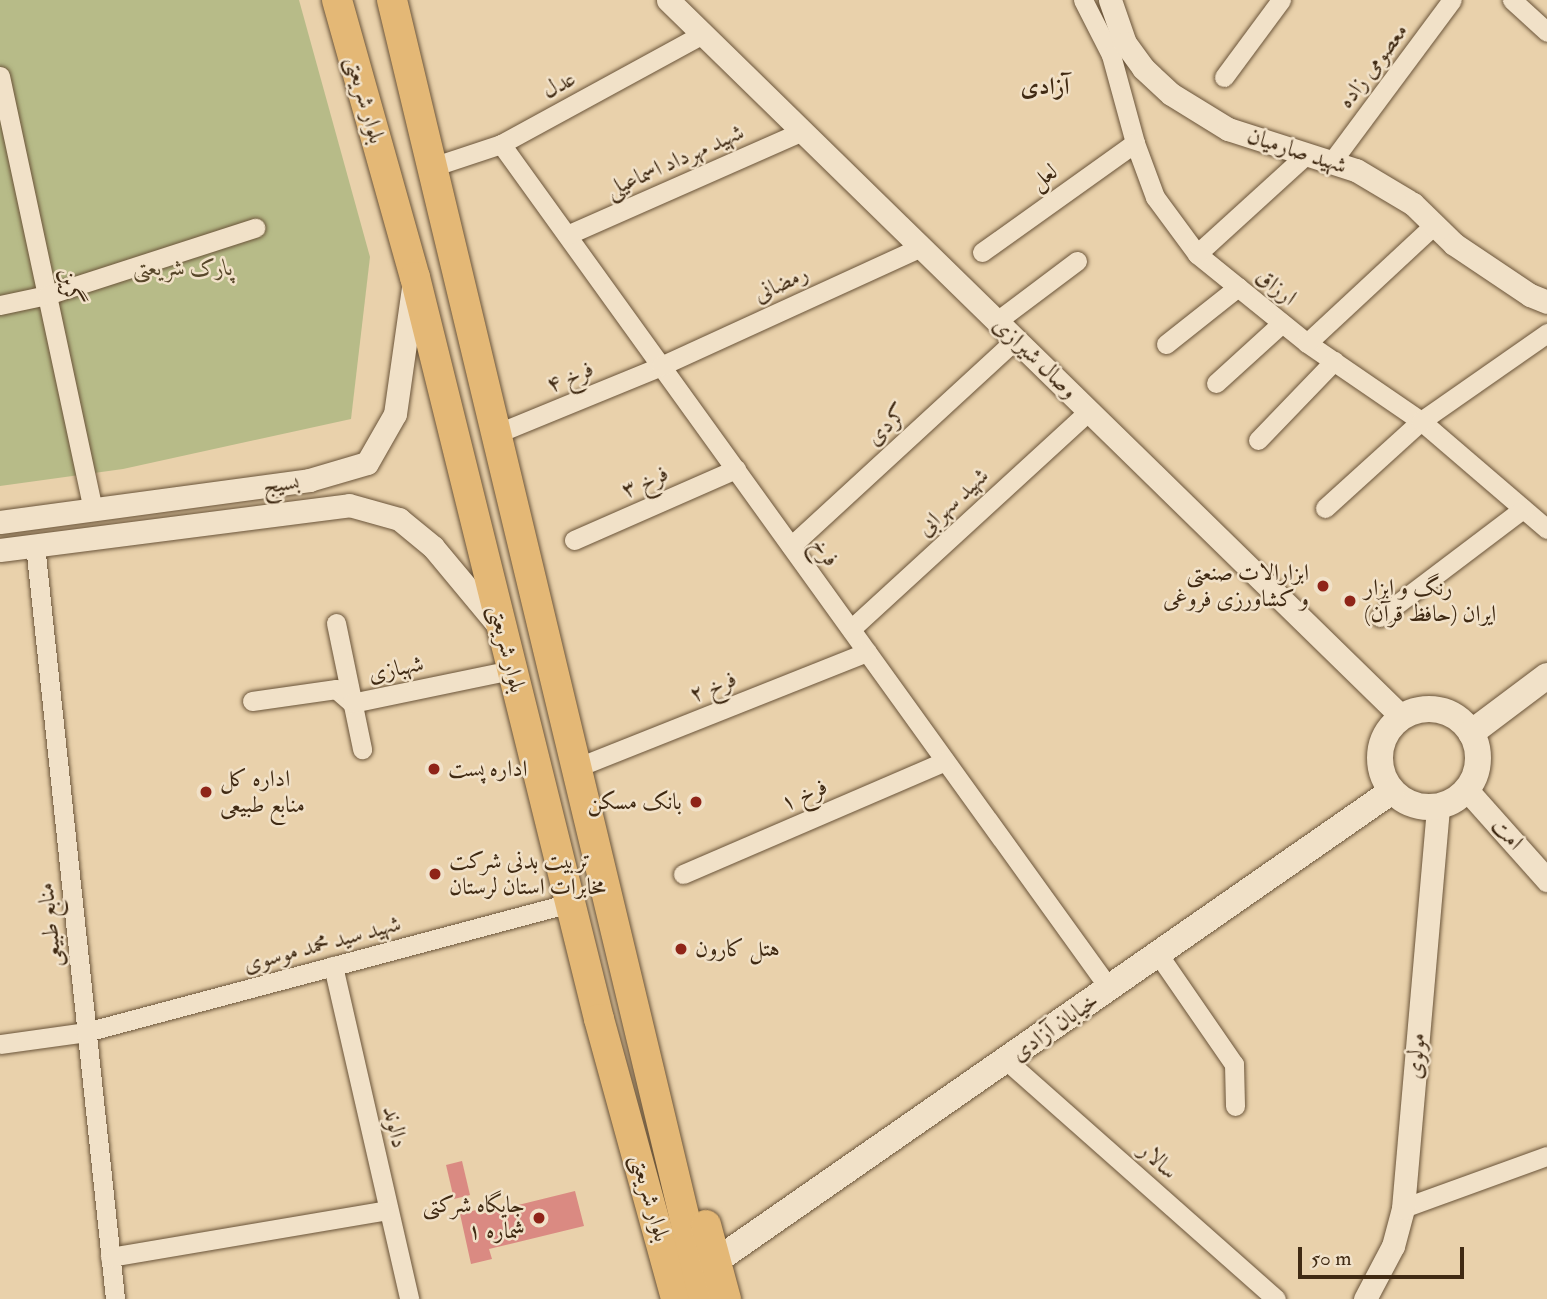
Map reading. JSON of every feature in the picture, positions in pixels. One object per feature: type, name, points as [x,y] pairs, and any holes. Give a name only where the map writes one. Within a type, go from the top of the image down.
[{"type":"main road","name":"بلوار شریعتی","points":[[337,0],[415,277],[599,1019],[676,1299]]},
{"type":"main road","name":"بلوار شریعتی","points":[[395,1],[432,167],[704,1299]]},
{"type":"main road","points":[[1471,733],[1547,676]]},
{"type":"main road","points":[[1433,709],[1448,712],[1462,720],[1471,733],[1478,762],[1466,789],[1454,800],[1438,806],[1413,804],[1392,791],[1381,768],[1381,743],[1390,728],[1402,716],[1433,709]]},
{"type":"main road","name":"خیابان آزادی","points":[[716,1261],[1392,791]]},
{"type":"main road","points":[[661,1114],[694,1185],[726,1299]]},
{"type":"main road","points":[[668,1299],[669,1266]]},
{"type":"street","name":"وصال شیرازی","points":[[668,0],[1402,716]]},
{"type":"street","name":"ارزاق","points":[[1083,0],[1111,55],[1135,143],[1155,197],[1197,254],[1307,343],[1421,421],[1547,529]]},
{"type":"street","name":"شهید صارمیان","points":[[1111,0],[1125,43],[1143,68],[1171,94],[1228,129],[1332,160],[1356,170],[1413,204],[1454,244],[1530,295],[1547,302]]},
{"type":"street","points":[[1223,77],[1282,0]]},
{"type":"street","name":"معصومی زاده","points":[[1332,160],[1452,0]]},
{"type":"street","points":[[1513,0],[1547,32]]},
{"type":"street","name":"عدل","points":[[432,167],[501,144],[703,34]]},
{"type":"street","name":"گرین","points":[[0,76],[93,508]]},
{"type":"street","name":"شهید مهرداد اسماعیلی","points":[[567,235],[803,131]]},
{"type":"street","name":"لعل","points":[[982,252],[1135,143]]},
{"type":"street","name":"فرخ","points":[[501,144],[1109,988]]},
{"type":"street","points":[[1197,254],[1307,154]]},
{"type":"street","points":[[1307,343],[1434,225]]},
{"type":"street","points":[[0,305],[47,295],[255,228]]},
{"type":"street","name":"رمضانی","points":[[662,366],[921,247]]},
{"type":"street","points":[[997,321],[1077,261]]},
{"type":"street","name":"بسیج","points":[[0,522],[309,480],[367,463],[396,414],[415,277]]},
{"type":"street","points":[[1166,344],[1238,287]]},
{"type":"street","points":[[1216,383],[1282,323]]},
{"type":"street","points":[[1325,508],[1421,421],[1547,333]]},
{"type":"street","name":"کردی","points":[[791,546],[1016,339]]},
{"type":"street","points":[[1258,440],[1334,361]]},
{"type":"street","name":"فرخ ۴","points":[[498,433],[662,366]]},
{"type":"street","name":"شهید سهرابی","points":[[851,629],[1089,411]]},
{"type":"street","name":"فرخ ۳","points":[[574,540],[736,469]]},
{"type":"street","name":"بسیج","points":[[0,550],[349,505],[399,519],[449,565],[501,629]]},
{"type":"street","points":[[93,508],[99,537]]},
{"type":"street","points":[[1380,617],[1523,509]]},
{"type":"street","name":"منابع طبیعی","points":[[35,545],[115,1299]]},
{"type":"street","points":[[336,623],[362,749]]},
{"type":"street","name":"فرخ ۲","points":[[578,767],[867,652]]},
{"type":"street","name":"شهبازی","points":[[252,701],[336,689],[352,703],[512,670]]},
{"type":"street","name":"فرخ ۱","points":[[683,874],[946,761]]},
{"type":"street","name":"امت","points":[[1466,789],[1547,880]]},
{"type":"street","name":"مولوی","points":[[1365,1299],[1393,1246],[1403,1208],[1438,806]]},
{"type":"street","name":"شهید سید محمد موسوی","points":[[0,1044],[86,1032],[570,903]]},
{"type":"street","points":[[1158,954],[1234,1064],[1235,1106]]},
{"type":"street","name":"دالوند","points":[[333,966],[409,1299]]},
{"type":"street","name":"سالار","points":[[1007,1061],[1276,1299]]},
{"type":"street","points":[[1403,1208],[1547,1156]]},
{"type":"street","points":[[110,1257],[388,1210]]},
{"type":"green space","name":"پارک شریعتی","points":[[0,0],[299,0],[370,257],[351,419],[123,469],[0,486]]},
{"type":"building","points":[[462,1161],[470,1195],[454,1199],[446,1165]]},
{"type":"building","name":"جایگاه شرکتی شماره ۱","points":[[575,1191],[584,1226],[489,1249],[492,1259],[471,1264],[460,1214],[480,1209],[481,1214]]},
{"type":"place","name":"ابزارالات صنعتی و کشاورزی فروغی","points":[[1323,586]]},
{"type":"place","name":"رنگ و ابزار ایران (حافظ قرآن)","points":[[1350,601]]},
{"type":"place","name":"اداره پست","points":[[434,769]]},
{"type":"place","name":"اداره کل منابع طبیعی","points":[[206,792]]},
{"type":"place","name":"بانک مسکن","points":[[696,802]]},
{"type":"place","name":"تربیت بدنی شرکت مخابرات استان لرستان","points":[[435,874]]},
{"type":"place","name":"هتل کارون","points":[[681,949]]},
{"type":"place","name":"جایگاه شرکتی شماره ۱","points":[[539,1218]]},
{"type":"district","name":"آزادی","points":[[1045,87]]}]
